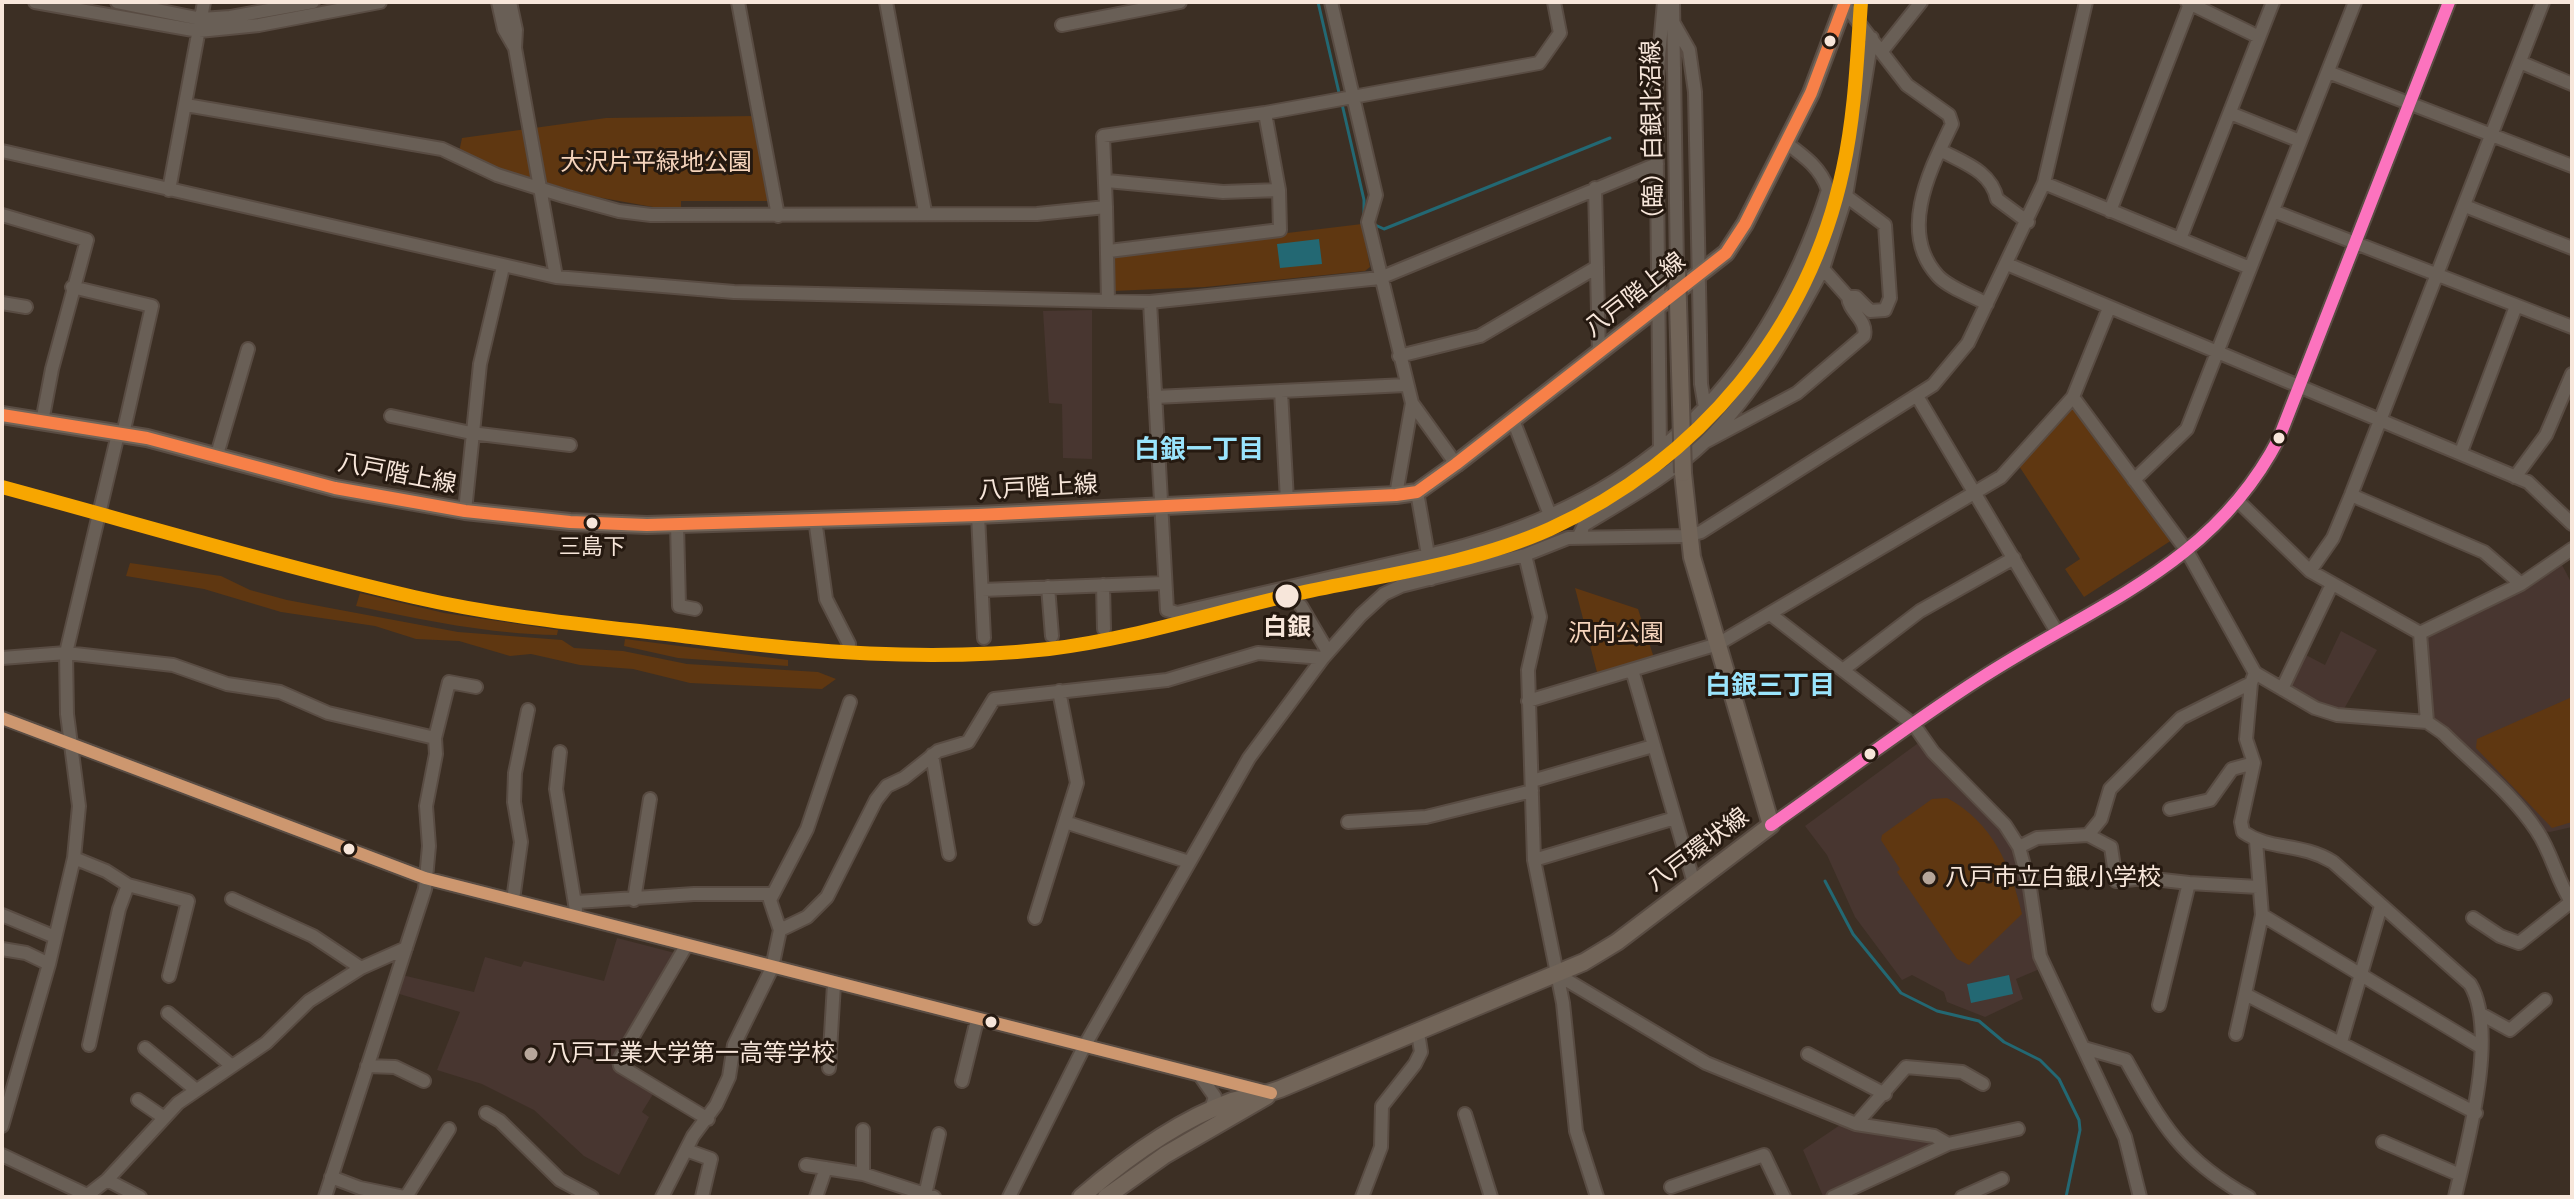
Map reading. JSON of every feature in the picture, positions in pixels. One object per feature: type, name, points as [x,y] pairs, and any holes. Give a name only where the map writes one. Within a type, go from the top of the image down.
[{"type":"main road","name":"八戸階上線","points":[[2,415],[120,434],[335,488],[465,511],[570,522],[677,524],[978,515],[1417,492],[1726,253],[1739,234],[1811,93],[1845,3]]},
{"type":"main road","name":"八戸環状線","points":[[1081,1197],[1141,1152],[1233,1101],[1271,1093],[1558,975],[1617,942],[1771,825],[1687,536],[1677,269]]},
{"type":"main road","name":"八戸環状線","points":[[1106,1197],[1165,1155],[1251,1108],[1271,1093]]},
{"type":"street","points":[[35,2],[200,25],[259,25],[380,2]]},
{"type":"street","points":[[117,2],[200,25],[313,2]]},
{"type":"street","points":[[169,190],[204,2]]},
{"type":"street","points":[[498,2],[504,29],[515,48]]},
{"type":"street","points":[[510,2],[537,186],[556,277]]},
{"type":"street","points":[[738,2],[778,216]]},
{"type":"street","points":[[886,2],[925,212]]},
{"type":"street","points":[[1062,25],[1180,2]]},
{"type":"street","points":[[1331,2],[1376,195],[1368,222],[1406,385],[1412,403],[1456,464]]},
{"type":"street","points":[[1108,301],[1107,181],[1103,136],[1265,113],[1539,63],[1560,33],[1554,2]]},
{"type":"street","points":[[1660,451],[1656,89],[1664,2]]},
{"type":"street","name":"（臨）白銀北沼線","points":[[1673,2],[1677,269]]},
{"type":"street","points":[[1882,51],[1921,2]]},
{"type":"street","points":[[1009,1197],[1085,1045],[1249,758],[1326,655],[1384,594],[1525,555],[1579,536],[1687,536],[1721,521],[1917,396],[1952,364],[1968,343],[2044,183],[2086,2]]},
{"type":"street","points":[[2180,239],[2273,2]]},
{"type":"street","points":[[1771,825],[1980,678],[2187,551],[2239,502],[2269,458],[2301,385],[2449,2]]},
{"type":"street","points":[[2310,571],[2333,538],[2351,495],[2522,63],[2543,2]]},
{"type":"street","points":[[1845,3],[1907,85],[1949,115],[1952,124],[1920,198],[1918,221],[1925,251],[1939,277],[1987,304]]},
{"type":"street","points":[[2110,211],[2189,3],[2259,37]]},
{"type":"street","points":[[2134,480],[2187,429],[2328,72],[2351,4]]},
{"type":"street","points":[[1673,22],[1689,50],[1695,92],[1697,276],[1701,384],[1705,408]]},
{"type":"street","points":[[1705,442],[1758,379],[1823,269],[1846,196],[1869,34]]},
{"type":"street","points":[[2522,63],[2572,84]]},
{"type":"street","points":[[2328,72],[2572,166]]},
{"type":"street","points":[[186,105],[442,149],[497,175],[630,213],[778,216],[925,212],[1037,214],[1106,207]]},
{"type":"street","points":[[1109,251],[1280,230],[1279,190],[1265,113]]},
{"type":"street","points":[[2230,113],[2300,141]]},
{"type":"street","points":[[1150,302],[1167,610],[1177,613],[1474,544],[1550,515],[1628,473],[1660,451],[1705,408],[1774,317],[1809,246],[1828,190],[1814,164],[1785,142]]},
{"type":"street","points":[[1940,150],[1986,175],[1994,185],[1997,199],[2028,222]]},
{"type":"street","points":[[3,153],[556,277],[734,292],[1150,302],[1380,278],[1657,164]]},
{"type":"street","points":[[1107,181],[1223,192],[1279,190]]},
{"type":"street","points":[[2044,183],[2250,268]]},
{"type":"street","points":[[1595,188],[1599,353]]},
{"type":"street","points":[[1828,190],[1846,196],[1885,225],[1890,298],[1885,310],[1870,311],[1856,297],[1848,297]]},
{"type":"street","points":[[2465,206],[2572,248]]},
{"type":"street","points":[[2273,211],[2572,327]]},
{"type":"street","points":[[2,215],[87,240],[72,287],[42,422]]},
{"type":"street","points":[[2007,264],[2461,452],[2515,477],[2546,497],[2572,524]]},
{"type":"street","points":[[465,511],[480,364],[503,267]]},
{"type":"street","points":[[1399,356],[1480,336],[1597,267]]},
{"type":"street","points":[[1579,536],[1584,525],[1665,474],[1705,442],[1797,393],[1864,336],[1863,322],[1848,305],[1848,297],[1823,269]]},
{"type":"street","points":[[2,1126],[49,964],[74,858],[79,806],[67,714],[66,653],[152,306],[72,287]]},
{"type":"street","points":[[2,303],[26,307]]},
{"type":"street","points":[[2461,452],[2516,306]]},
{"type":"street","points":[[1528,701],[1718,644],[1870,551],[2001,477],[2073,397],[2109,308]]},
{"type":"street","points":[[216,458],[248,349]]},
{"type":"street","points":[[2515,477],[2546,435],[2572,374]]},
{"type":"street","points":[[1155,397],[1406,385]]},
{"type":"street","points":[[1281,391],[1287,500]]},
{"type":"street","points":[[1917,396],[2057,632]]},
{"type":"street","points":[[2073,397],[2187,551],[2253,678],[2246,739],[2254,763],[2241,822],[2243,832],[2256,841],[2313,849],[2333,862],[2470,984],[2480,1000],[2476,1113],[2455,1197]]},
{"type":"street","points":[[1396,495],[1412,403]]},
{"type":"street","points":[[391,416],[471,433],[570,445]]},
{"type":"street","points":[[1513,420],[1550,515]]},
{"type":"street","points":[[1417,492],[1431,579]]},
{"type":"street","points":[[2351,495],[2484,552],[2521,584]]},
{"type":"street","points":[[2239,502],[2310,571],[2420,633]]},
{"type":"street","points":[[978,515],[984,638]]},
{"type":"street","points":[[815,519],[826,599],[849,644]]},
{"type":"street","points":[[677,524],[679,606],[695,609]]},
{"type":"street","points":[[2420,633],[2521,584],[2572,549]]},
{"type":"street","points":[[1525,555],[1540,617],[1528,670],[1534,860],[1558,975],[1576,1131],[1597,1197]]},
{"type":"street","points":[[1844,669],[1920,611],[2014,558]]},
{"type":"street","points":[[982,590],[1164,583]]},
{"type":"street","points":[[2282,689],[2332,584]]},
{"type":"street","points":[[1103,585],[1104,629]]},
{"type":"street","points":[[1048,587],[1052,636]]},
{"type":"street","points":[[1301,606],[1326,655]]},
{"type":"street","points":[[1770,614],[1914,725],[1933,752],[2005,825],[2019,847],[2030,888],[2040,956],[2125,1137],[2140,1197]]},
{"type":"street","points":[[2420,633],[2427,722]]},
{"type":"street","points":[[2,658],[66,653],[181,667],[227,684],[280,692],[328,713],[435,738]]},
{"type":"street","points":[[780,930],[807,917],[827,897],[881,793],[932,755],[968,742],[981,727],[994,699],[1167,680],[1261,653],[1326,655]]},
{"type":"street","points":[[1632,670],[1694,883]]},
{"type":"street","points":[[2088,835],[2101,819],[2110,789],[2181,718],[2253,678],[2282,689],[2315,708],[2337,715],[2427,722],[2443,733],[2527,816],[2540,835],[2572,903],[2519,943],[2500,936],[2473,918]]},
{"type":"street","points":[[325,1197],[406,948],[425,878],[429,846],[426,806],[436,754],[435,738],[449,682],[476,687]]},
{"type":"street","points":[[1035,918],[1077,783],[1059,691]]},
{"type":"street","points":[[662,1197],[729,1077],[734,1045],[772,968],[780,930],[770,900],[807,829],[850,702]]},
{"type":"street","points":[[513,900],[521,842],[514,802],[515,773],[528,710]]},
{"type":"street","points":[[2,718],[425,878],[1271,1093]]},
{"type":"street","points":[[1348,822],[1426,817],[1653,746]]},
{"type":"street","points":[[560,752],[556,789],[577,902],[575,917]]},
{"type":"street","points":[[932,755],[949,854]]},
{"type":"street","points":[[2170,809],[2210,800],[2232,769],[2254,763]]},
{"type":"street","points":[[634,900],[650,799]]},
{"type":"street","points":[[1534,860],[1675,818]]},
{"type":"street","points":[[1065,822],[1189,862]]},
{"type":"street","points":[[2019,847],[2037,838],[2088,835],[2111,847],[2116,881],[2145,878],[2258,887]]},
{"type":"street","points":[[2236,1034],[2262,915],[2256,841]]},
{"type":"street","points":[[74,858],[106,871],[128,885],[188,901],[169,976]]},
{"type":"street","points":[[2159,1005],[2189,883]]},
{"type":"street","points":[[89,1045],[119,909],[128,885]]},
{"type":"street","points":[[577,902],[694,894],[773,894]]},
{"type":"street","points":[[232,899],[313,936],[361,968]]},
{"type":"street","points":[[2341,1042],[2381,906]]},
{"type":"street","points":[[2,915],[55,937]]},
{"type":"street","points":[[2262,915],[2479,1046]]},
{"type":"street","points":[[686,946],[619,1060],[620,1066],[708,1119]]},
{"type":"street","points":[[2,1155],[86,1196],[107,1180],[163,1117],[196,1090],[266,1043],[309,1001],[361,968],[406,948]]},
{"type":"street","points":[[2,949],[26,953],[49,964]]},
{"type":"street","points":[[1558,975],[1706,1063],[1856,1124],[1934,1136],[1948,1144]]},
{"type":"street","points":[[829,1068],[834,984]]},
{"type":"street","points":[[2245,994],[2476,1113]]},
{"type":"street","points":[[2481,1014],[2510,1030],[2545,1000]]},
{"type":"street","points":[[168,1013],[232,1066]]},
{"type":"street","points":[[962,1081],[977,1020]]},
{"type":"street","points":[[1362,1197],[1381,1147],[1382,1106],[1421,1052],[1418,1033]]},
{"type":"street","points":[[145,1048],[196,1090]]},
{"type":"street","points":[[2084,1048],[2126,1060],[2167,1132],[2206,1169],[2249,1197]]},
{"type":"street","points":[[1808,1054],[1885,1094]]},
{"type":"street","points":[[367,1066],[395,1067],[424,1081]]},
{"type":"street","points":[[1856,1124],[1906,1067],[1962,1072],[1983,1084]]},
{"type":"street","points":[[1197,1074],[1209,1083],[1215,1097],[1210,1112]]},
{"type":"street","points":[[138,1100],[163,1117]]},
{"type":"street","points":[[486,1113],[500,1121],[560,1180],[592,1197]]},
{"type":"street","points":[[1465,1114],[1491,1197]]},
{"type":"street","points":[[331,1177],[360,1188],[403,1197],[449,1129]]},
{"type":"street","points":[[1833,1197],[1948,1144],[2018,1129]]},
{"type":"street","points":[[863,1130],[863,1174]]},
{"type":"street","points":[[806,1165],[863,1174],[929,1196],[939,1134]]},
{"type":"street","points":[[2383,1142],[2460,1175]]},
{"type":"street","points":[[686,1150],[711,1159],[702,1197]]},
{"type":"street","points":[[1671,1187],[1764,1155],[1784,1197]]},
{"type":"street","points":[[816,1197],[826,1168]]},
{"type":"street","points":[[1962,1197],[2002,1179]]},
{"type":"street","points":[[107,1180],[140,1197]]},
{"type":"shaded area","points":[[1092,310],[1092,459],[1063,458],[1062,404],[1049,403],[1043,311]]},
{"type":"shaded area","points":[[2561,563],[2572,584],[2572,827],[2550,832],[2543,831],[2431,716],[2425,638]]},
{"type":"shaded area","points":[[2341,631],[2377,650],[2344,709],[2320,704],[2292,687],[2290,682],[2304,654],[2325,665]]},
{"type":"shaded area","name":"八戸市立白銀小学校","points":[[1921,741],[2012,844],[2025,888],[2042,968],[2016,979],[2023,999],[1985,1017],[1947,1002],[1944,992],[1912,975],[1902,980],[1855,917],[1827,855],[1805,826]]},
{"type":"shaded area","name":"八戸工業大学第一高等学校","points":[[617,938],[675,953],[618,1058],[655,1091],[642,1112],[649,1117],[619,1175],[584,1156],[534,1110],[482,1084],[437,1070],[460,1012],[396,993],[402,975],[474,992],[485,957],[521,967],[524,961],[604,981]]},
{"type":"shaded area","points":[[1843,1123],[1888,1135],[1928,1139],[1933,1147],[1823,1196],[1803,1150]]},
{"type":"green space","name":"大沢片平緑地公園","points":[[755,116],[769,201],[681,201],[681,212],[591,196],[474,161],[459,152],[462,138],[606,118]]},
{"type":"green space","points":[[1362,224],[1370,267],[1365,271],[1205,287],[1113,291],[1113,254]]},
{"type":"green space","points":[[2075,407],[2172,540],[2084,597],[2065,569],[2080,559],[2019,466]]},
{"type":"green space","points":[[130,563],[221,576],[250,590],[287,600],[458,632],[562,640],[574,648],[623,651],[687,664],[818,672],[836,679],[822,689],[690,683],[633,669],[580,665],[531,654],[510,656],[459,641],[416,639],[375,626],[281,612],[204,589],[126,576]]},
{"type":"green space","name":"沢向公園","points":[[1575,588],[1638,609],[1654,658],[1598,676]]},
{"type":"green space","points":[[360,593],[444,613],[558,630],[557,635],[481,629],[356,606]]},
{"type":"green space","points":[[625,639],[788,660],[788,666],[678,658],[624,646]]},
{"type":"green space","points":[[2572,697],[2572,822],[2552,828],[2476,748],[2477,739]]},
{"type":"green space","points":[[1947,798],[1963,808],[1988,833],[2012,878],[2022,914],[1969,965],[1957,959],[1897,872],[1900,869],[1881,840],[1882,835],[1932,799]]},
{"type":"water","points":[[1319,239],[1322,264],[1280,268],[1277,244]]},
{"type":"water","points":[[2009,975],[2013,994],[1971,1003],[1967,984]]},
{"type":"waterway","points":[[1318,2],[1340,97]]},
{"type":"waterway","points":[[1342,104],[1364,200],[1364,218]]},
{"type":"waterway","points":[[1373,224],[1384,229],[1610,138]]},
{"type":"waterway","points":[[1825,881],[1853,934],[1901,993],[1937,1011],[1979,1021],[2004,1042],[2040,1060],[2059,1079],[2079,1120],[2080,1130],[2066,1197]]},
{"type":"transit line","points":[[2,415],[147,438],[335,488],[465,511],[570,522],[647,525],[978,515],[1417,492],[1726,253],[1745,224],[1811,93],[1845,2]]},
{"type":"transit line","points":[[2,487],[311,572],[448,604],[587,625],[870,654],[1004,653],[1081,644],[1459,560],[1550,529],[1604,501],[1653,467],[1699,428],[1739,384],[1774,336],[1804,284],[1827,228],[1843,169],[1853,107],[1861,2]]},
{"type":"transit line","points":[[1771,825],[1954,696],[2108,603],[2186,551],[2221,519],[2252,482],[2279,438],[2449,2]]},
{"type":"transit line","points":[[2,718],[425,878],[1271,1093]]},
{"type":"place","name":"三島下","points":[[592,523]]},
{"type":"place","name":"白銀","points":[[1287,596]]},
{"type":"place","name":"八戸市立白銀小学校","points":[[1929,878]]},
{"type":"place","name":"八戸工業大学第一高等学校","points":[[531,1054]]},
{"type":"district","name":"白銀一丁目","points":[[1199,450]]},
{"type":"district","name":"白銀三丁目","points":[[1770,686]]}]
